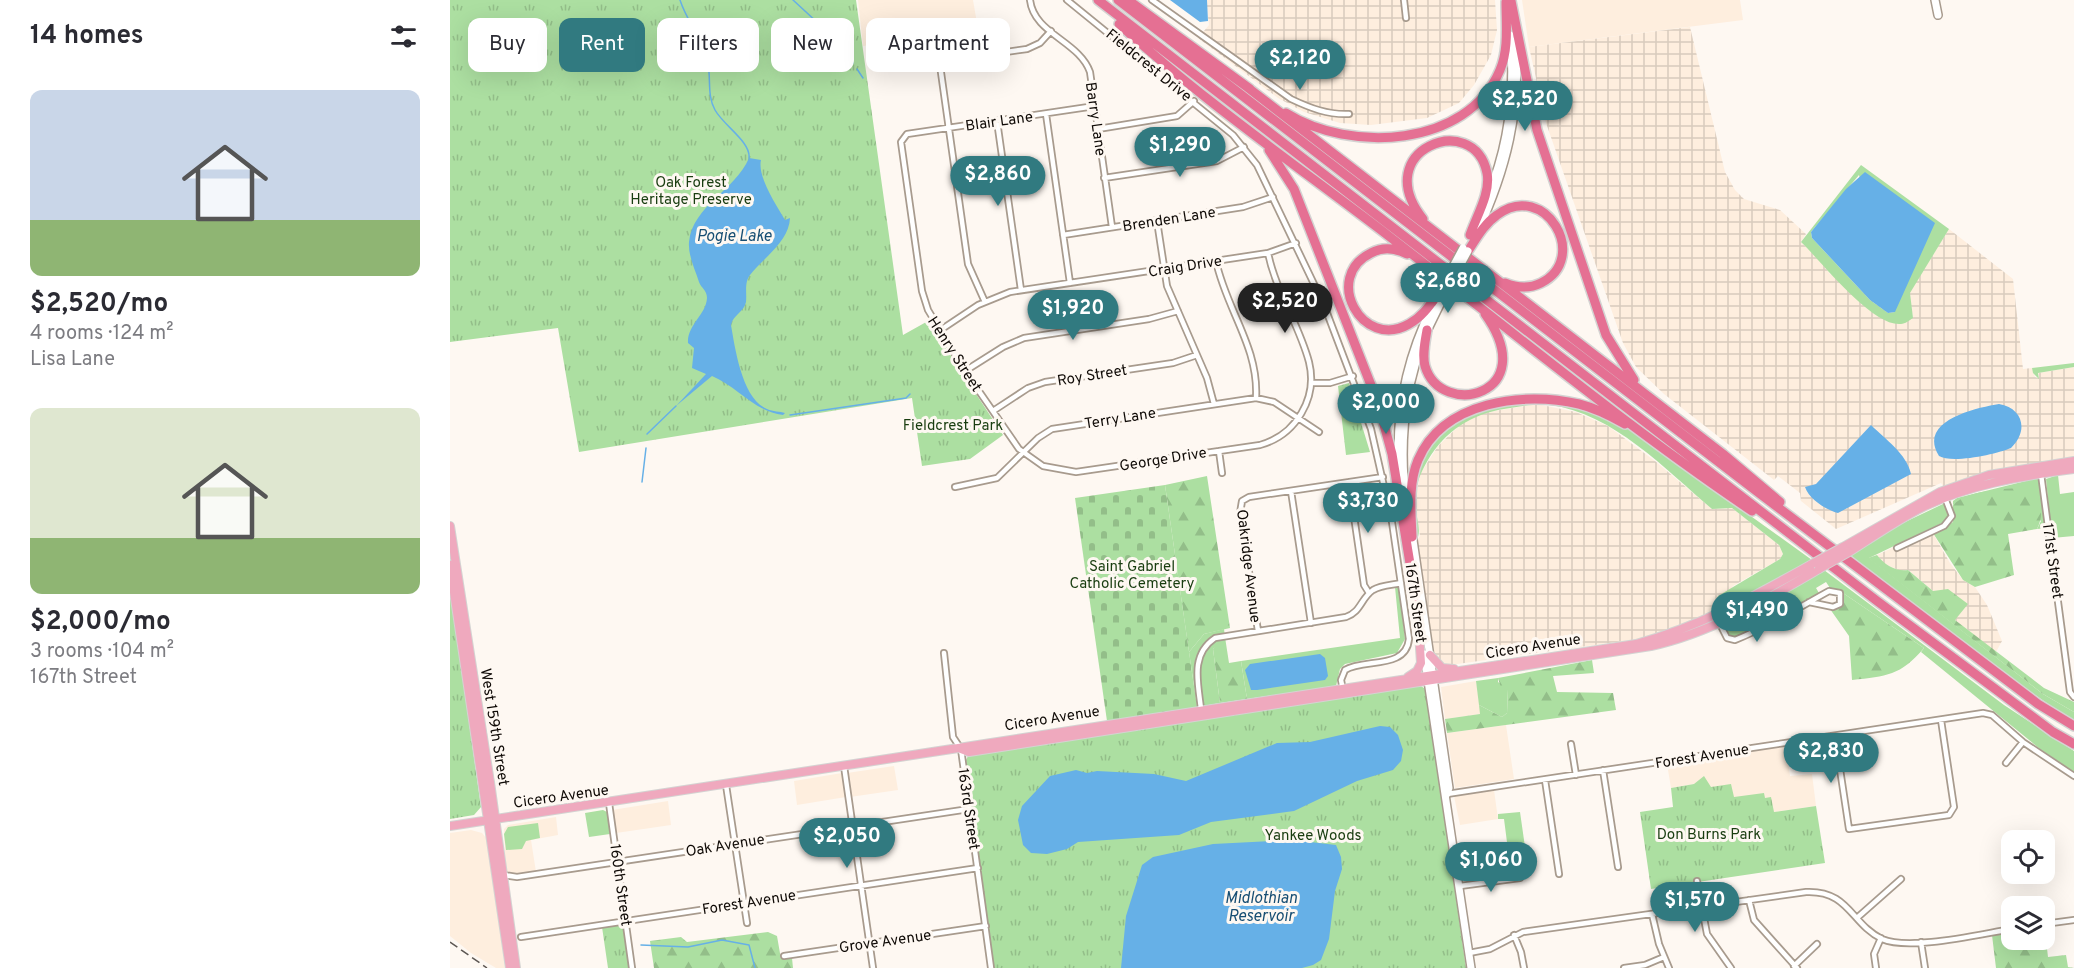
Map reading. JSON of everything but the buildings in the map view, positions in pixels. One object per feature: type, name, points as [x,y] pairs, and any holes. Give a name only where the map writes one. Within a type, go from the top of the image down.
[{"type":"highway","points":[[1097,0],[1148,51],[1249,129],[1668,451],[1816,554]]},
{"type":"highway","points":[[1097,0],[1816,554],[1982,680],[2074,744]]},
{"type":"highway","points":[[1118,0],[2037,704],[2074,726]]},
{"type":"highway","points":[[1128,0],[1247,87],[1650,397],[1753,478],[1779,502],[1790,516]]},
{"type":"highway","points":[[1509,1],[1537,130],[1590,292],[1606,336],[1617,357],[1632,379],[1650,397]]},
{"type":"highway","points":[[1247,87],[1290,115],[1342,134],[1389,137],[1442,126],[1459,118],[1476,104],[1499,71],[1504,56],[1509,1]]},
{"type":"highway","points":[[1249,129],[1275,157],[1294,189],[1375,392],[1392,454],[1414,588]]},
{"type":"highway","points":[[1435,231],[1421,217],[1409,194],[1410,167],[1415,155],[1424,147],[1436,142],[1459,141],[1477,154],[1487,174],[1487,185],[1470,235]]},
{"type":"highway","points":[[1465,250],[1489,222],[1510,208],[1521,206],[1535,208],[1547,214],[1557,226],[1562,239],[1562,255],[1555,270],[1545,280],[1530,286],[1517,287],[1485,271]]},
{"type":"highway","points":[[1426,265],[1396,249],[1369,254],[1358,262],[1351,274],[1348,289],[1351,305],[1366,323],[1389,330],[1408,325],[1417,319],[1438,294]]},
{"type":"highway","points":[[1427,330],[1424,364],[1436,385],[1446,392],[1457,394],[1481,392],[1490,386],[1503,365],[1505,354],[1501,340],[1483,312],[1466,296]]},
{"type":"highway","points":[[1412,537],[1411,488],[1419,458],[1434,435],[1448,424],[1483,406],[1539,399],[1581,405],[1609,415],[1668,451]]},
{"type":"main road","points":[[1935,0],[1938,15]]},
{"type":"main road","name":"167th Street","points":[[1465,250],[1492,187],[1506,132],[1512,73],[1509,1]]},
{"type":"main road","name":"167th Street","points":[[1430,679],[1430,655],[1412,537],[1404,463],[1405,420],[1414,366],[1427,330],[1446,286],[1497,188],[1512,133],[1517,72],[1509,1]]},
{"type":"main road","name":"167th Street","points":[[1446,286],[1438,294],[1409,365],[1400,420],[1398,463],[1401,502],[1414,588],[1449,788],[1447,794],[1471,968]]},
{"type":"main road","name":"Cicero Avenue","points":[[1846,549],[1917,510],[1945,498],[2074,461]]},
{"type":"main road","name":"Cicero Avenue","points":[[961,749],[969,752],[1343,691],[1405,678],[1430,679],[1470,670],[1636,644],[1755,606],[1940,492],[1989,475],[2074,469]]},
{"type":"main road","name":"West 159th Street","points":[[450,526],[492,820],[510,968]]},
{"type":"main road","name":"West 159th Street","points":[[450,565],[492,820],[504,875],[516,968]]},
{"type":"main road","points":[[1405,678],[1417,671],[1420,666],[1417,604]]},
{"type":"main road","name":"Cicero Avenue","points":[[450,826],[961,749],[968,744],[1201,709],[1637,649],[1665,643],[1717,619]]},
{"type":"main road","points":[[1430,655],[1442,668],[1470,670]]},
{"type":"street","name":"Barry Lane","points":[[1030,0],[1037,19],[1086,61],[1095,106],[1112,227]]},
{"type":"street","name":"Fieldcrest Drive","points":[[1067,0],[1194,101],[1244,147],[1257,165],[1296,243],[1353,376],[1383,477],[1408,635],[1407,648],[1397,658],[1348,668],[1342,675],[1343,691]]},
{"type":"street","points":[[1152,0],[1291,99],[1313,109],[1349,114]]},
{"type":"street","points":[[1404,0],[1406,18]]},
{"type":"street","points":[[1010,52],[1040,44],[1051,32]]},
{"type":"street","points":[[941,72],[968,264],[985,302]]},
{"type":"street","points":[[1098,129],[1177,116],[1194,101]]},
{"type":"street","name":"Blair Lane","points":[[903,136],[1095,106]]},
{"type":"street","points":[[1046,114],[1070,283]]},
{"type":"street","points":[[997,121],[1021,290]]},
{"type":"street","name":"Henry Street","points":[[903,136],[901,142],[922,291],[927,310],[965,371],[1024,453]]},
{"type":"street","points":[[1104,178],[1217,161],[1244,147]]},
{"type":"street","name":"Brenden Lane","points":[[1063,235],[1243,207],[1273,197]]},
{"type":"street","points":[[1157,221],[1167,286],[1209,384],[1214,404]]},
{"type":"street","name":"Craig Drive","points":[[939,331],[985,302],[1021,290],[1268,253],[1296,243]]},
{"type":"street","points":[[1268,253],[1276,286],[1308,361],[1311,383],[1308,400],[1299,418]]},
{"type":"street","points":[[1216,261],[1224,290],[1255,364],[1256,398]]},
{"type":"street","points":[[965,371],[1003,347],[1024,338],[1149,319],[1178,310]]},
{"type":"street","name":"Roy Street","points":[[993,411],[1028,388],[1045,382],[1173,363],[1197,355]]},
{"type":"street","points":[[1311,383],[1330,383],[1353,376]]},
{"type":"street","name":"Terry Lane","points":[[955,488],[997,478],[1038,438],[1052,429],[1214,404],[1256,398],[1274,402],[1319,432]]},
{"type":"street","name":"George Drive","points":[[1024,453],[1043,466],[1076,472],[1219,451],[1272,440],[1287,431],[1299,418]]},
{"type":"street","points":[[1219,451],[1222,473]]},
{"type":"street","name":"171st Street","points":[[2041,470],[2072,695]]},
{"type":"street","points":[[1311,623],[1291,491],[1383,477]]},
{"type":"street","points":[[1349,482],[1364,585],[1369,593]]},
{"type":"street","name":"Oakridge Avenue","points":[[1258,631],[1240,513],[1242,501],[1291,491]]},
{"type":"street","points":[[1897,548],[1944,526],[1952,516],[1945,498]]},
{"type":"street","points":[[1201,709],[1198,658],[1212,640],[1222,635],[1352,615],[1369,593],[1376,588],[1401,583]]},
{"type":"street","points":[[1717,619],[1727,638],[1735,640],[1829,591],[1840,593],[1840,604],[1833,607],[1809,602]]},
{"type":"street","name":"163rd Street","points":[[944,653],[953,737],[961,749],[992,968]]},
{"type":"street","name":"Forest Avenue","points":[[1447,794],[1972,714],[1992,715],[2024,742]]},
{"type":"street","points":[[1835,736],[1849,829],[1949,815],[1954,811],[1941,720]]},
{"type":"street","points":[[2006,763],[2024,742],[2074,776]]},
{"type":"street","points":[[1571,744],[1576,775]]},
{"type":"street","points":[[844,766],[873,968]]},
{"type":"street","points":[[1603,770],[1618,867]]},
{"type":"street","points":[[1545,780],[1559,874]]},
{"type":"street","points":[[726,784],[747,924]]},
{"type":"street","name":"160th Street","points":[[609,803],[632,968]]},
{"type":"street","name":"Oak Avenue","points":[[504,875],[517,877],[969,809]]},
{"type":"street","name":"Forest Avenue","points":[[521,937],[978,868]]},
{"type":"street","name":"Oak Avenue","points":[[505,884],[517,877]]},
{"type":"street","points":[[1460,886],[1520,878]]},
{"type":"street","points":[[1858,917],[1901,879]]},
{"type":"street","points":[[1697,881],[1709,938],[1731,968]]},
{"type":"street","points":[[1469,953],[1490,949],[1514,935],[1818,892],[1842,901],[1881,938],[1899,944],[2001,931]]},
{"type":"street","points":[[1749,900],[1754,920],[1796,967],[1817,944]]},
{"type":"street","points":[[1652,914],[1669,968]]},
{"type":"street","points":[[2055,923],[2074,920]]},
{"type":"street","name":"Grove Avenue","points":[[784,956],[986,926]]},
{"type":"street","points":[[1514,935],[1524,968]]},
{"type":"street","points":[[1876,968],[1874,954],[1881,938]]},
{"type":"street","points":[[1921,942],[1925,968]]},
{"type":"street","points":[[1624,968],[1645,965],[1664,957]]},
{"type":"shaded area","points":[[858,0],[973,0],[976,18],[866,18],[866,46],[863,46]]},
{"type":"shaded area","points":[[1206,0],[1495,0],[1497,30],[1491,55],[1474,85],[1459,103],[1427,118],[1371,125],[1340,123],[1304,112],[1278,98],[1198,38],[1209,25]]},
{"type":"shaded area","points":[[1522,0],[1740,0],[1743,20],[1529,47]]},
{"type":"shaded area","points":[[1690,27],[1725,172],[1735,190],[1744,199],[1780,210],[1806,234],[1801,242],[1821,261],[1830,274],[1913,318],[1909,293],[1949,229],[2013,279],[2023,369],[2032,368],[2035,377],[2039,378],[2038,373],[2074,367],[2074,458],[1992,471],[1944,487],[1941,483],[1836,529],[1801,501],[1800,493],[1778,476],[1774,480],[1664,394],[1636,367],[1623,343],[1546,123],[1529,47]]},
{"type":"shaded area","points":[[1537,404],[1576,412],[1608,426],[1655,461],[1712,509],[1732,508],[1779,545],[1783,554],[1780,559],[1733,586],[1713,614],[1646,638],[1443,666],[1434,655],[1416,542],[1420,536],[1415,502],[1420,474],[1438,446],[1466,419],[1488,412]]},
{"type":"shaded area","points":[[1931,530],[1950,563],[1963,580],[1975,587],[1987,605],[2002,641],[1996,652],[1955,620],[1933,591],[1908,570],[1900,571],[1883,563],[1877,555]]},
{"type":"shaded area","points":[[1476,681],[1481,714],[1445,719],[1441,687]]},
{"type":"shaded area","points":[[1506,725],[1514,779],[1455,788],[1447,733]]},
{"type":"shaded area","points":[[1786,746],[1790,776],[1812,774],[1816,806],[1774,812],[1764,798],[1733,797],[1711,787],[1694,784],[1671,788],[1667,764]]},
{"type":"shaded area","points":[[894,766],[898,790],[850,797],[847,773]]},
{"type":"shaded area","points":[[842,773],[846,797],[797,805],[794,781]]},
{"type":"shaded area","points":[[1494,790],[1498,819],[1460,825],[1454,796]]},
{"type":"shaded area","points":[[668,801],[671,825],[616,833],[612,810]]},
{"type":"shaded area","points":[[556,817],[558,835],[531,840],[536,872],[506,876],[504,829],[508,825]]},
{"type":"shaded area","points":[[471,830],[482,833],[487,839],[505,968],[496,968],[471,953],[450,936],[450,833]]},
{"type":"green space","name":"Oak Forest Heritage Preserve","points":[[450,0],[856,0],[903,335],[928,321],[1003,435],[970,459],[922,466],[912,398],[579,452],[558,328],[450,342]]},
{"type":"green space","points":[[1861,165],[1949,229],[1910,293],[1913,318],[1901,324],[1889,322],[1862,304],[1801,242]],"holes":[[[1859,175],[1895,312],[1888,313],[1870,300],[1812,238],[1811,232]]]},
{"type":"green space","points":[[2074,363],[2074,367],[2038,373],[2039,379],[2033,373],[2032,368]]},
{"type":"green space","points":[[1349,383],[1370,452],[1346,455],[1338,386]]},
{"type":"green space","points":[[1542,402],[1586,410],[1628,428],[1812,560],[1744,600],[1718,610],[1714,603],[1718,596],[1780,559],[1783,554],[1779,545],[1732,508],[1712,509],[1657,461],[1617,431],[1573,410],[1550,405],[1492,411],[1470,420],[1443,440],[1425,465],[1417,486],[1415,502],[1419,533],[1416,542],[1412,495],[1417,471],[1427,451],[1440,435],[1456,423],[1475,414],[1497,407]]},
{"type":"green space","points":[[2058,475],[2060,494],[2074,492],[2074,536],[2052,538],[2046,479]]},
{"type":"green space","points":[[1207,476],[1230,628],[1204,634],[1189,652],[1165,485]]},
{"type":"green space","points":[[2038,478],[2048,528],[2037,529],[2041,521],[2007,490],[1967,497],[1953,505],[1953,501],[1957,498]]},
{"type":"green space","name":"Saint Gabriel Catholic Cemetery","points":[[1165,485],[1197,707],[1107,721],[1075,498]]},
{"type":"green space","points":[[2025,487],[2035,491],[2041,515],[2037,529],[2008,534],[2014,575],[1975,587],[1963,580],[1933,533],[1953,522],[1953,505],[1968,496],[1987,491]]},
{"type":"green space","points":[[1943,504],[1948,508],[1948,516],[1944,522],[1869,558],[2043,694],[2074,712],[2074,722],[1988,662],[1850,555],[1903,523]]},
{"type":"green space","points":[[1877,555],[1890,567],[1908,570],[1933,591],[1948,589],[1968,604],[1955,620],[2044,688],[2074,702],[2074,712],[2043,694],[1868,558]]},
{"type":"green space","points":[[1824,570],[2004,705],[2074,751],[2074,772],[2040,749],[1921,652],[1924,648],[1840,591],[1830,588],[1826,582],[1816,588],[1819,593],[1757,628],[1734,637],[1725,632],[1726,626]]},
{"type":"green space","points":[[1395,587],[1399,588],[1405,639],[1397,653],[1345,664],[1340,669],[1336,686],[1247,699],[1241,661],[1400,638]]},
{"type":"green space","points":[[450,588],[481,807],[474,815],[450,819]]},
{"type":"green space","points":[[1840,591],[1924,648],[1908,664],[1892,673],[1852,680],[1849,636],[1830,609],[1842,604]]},
{"type":"green space","points":[[1224,629],[1225,637],[1213,649],[1220,703],[1197,707],[1189,652],[1204,634]]},
{"type":"green space","points":[[1225,637],[1229,663],[1241,661],[1247,699],[1220,703],[1213,649]]},
{"type":"green space","points":[[1592,660],[1594,673],[1553,676],[1557,692],[1613,693],[1616,710],[1447,733],[1445,719],[1480,714],[1479,705],[1502,717],[1507,713],[1508,690],[1501,688],[1498,678]]},
{"type":"green space","points":[[1498,678],[1498,682],[1508,689],[1507,713],[1502,717],[1479,705],[1476,681]]},
{"type":"green space","name":"Yankee Woods","points":[[1419,685],[1427,693],[1466,968],[994,968],[966,760],[969,754]]},
{"type":"green space","name":"Don Burns Park","points":[[1704,776],[1711,787],[1731,784],[1734,797],[1764,793],[1765,798],[1771,797],[1774,812],[1816,806],[1825,863],[1651,889],[1640,812],[1673,807],[1671,788],[1694,784]]},
{"type":"green space","points":[[603,810],[607,812],[610,834],[589,837],[585,813]]},
{"type":"green space","points":[[1520,812],[1525,847],[1508,850],[1504,819],[1498,819],[1498,814]]},
{"type":"green space","points":[[538,823],[540,838],[526,841],[522,849],[506,850],[504,834],[508,827]]},
{"type":"green space","points":[[621,924],[624,926],[630,968],[608,968],[602,927]]},
{"type":"green space","points":[[768,932],[777,936],[781,959],[792,958],[793,968],[654,968],[650,941],[681,937],[687,942]]},
{"type":"green space","points":[[2001,934],[2001,950],[2047,950],[2048,957],[2066,955],[2068,967],[2074,968],[1996,968],[1992,935]]},
{"type":"water","points":[[1170,0],[1207,0],[1208,21],[1200,22]]},
{"type":"water","name":"Pogie Lake","points":[[749,158],[761,160],[762,175],[768,191],[785,220],[790,218],[785,235],[748,278],[745,305],[731,325],[741,372],[751,395],[767,409],[785,413],[783,415],[764,409],[712,376],[676,406],[706,374],[692,368],[694,348],[688,343],[690,331],[703,310],[707,298],[692,262],[689,242],[692,229],[706,208],[743,170]]},
{"type":"water","points":[[1865,172],[1935,223],[1895,312],[1888,313],[1870,300],[1812,238],[1811,232],[1846,189]]},
{"type":"water","points":[[1999,404],[2014,410],[2021,421],[2020,435],[2011,448],[1964,459],[1939,456],[1934,444],[1936,434],[1942,425],[1964,413]]},
{"type":"water","points":[[1871,425],[1900,453],[1911,474],[1838,513],[1828,509],[1814,500],[1805,487],[1816,484]]},
{"type":"water","points":[[1320,654],[1325,658],[1328,676],[1325,680],[1251,690],[1245,670],[1250,664]]},
{"type":"water","points":[[1380,726],[1390,727],[1398,735],[1403,750],[1401,761],[1393,770],[1357,781],[1294,811],[1211,822],[1179,835],[1078,842],[1067,849],[1047,854],[1031,853],[1023,845],[1018,820],[1022,806],[1050,776],[1076,770],[1087,773],[1097,771],[1154,774],[1186,781],[1277,743],[1310,742]]},
{"type":"water","name":"Midlothian Reservoir","points":[[1293,840],[1336,845],[1341,857],[1342,869],[1335,891],[1329,939],[1321,960],[1302,968],[1121,968],[1126,916],[1142,865],[1153,857],[1213,844]]},
{"type":"waterway","points":[[680,0],[706,56],[710,93],[715,110],[746,146],[749,158]]},
{"type":"waterway","points":[[793,0],[812,18]]},
{"type":"waterway","points":[[857,69],[863,78]]},
{"type":"waterway","points":[[790,415],[906,398],[910,394]]},
{"type":"waterway","points":[[647,434],[676,406]]},
{"type":"waterway","points":[[642,482],[646,448]]},
{"type":"waterway","points":[[641,945],[688,947],[722,940],[749,945],[755,968]]},
{"type":"railway","points":[[450,942],[487,968]]},
{"type":"park label","name":"Fieldcrest Park","points":[[953,425]]}]
